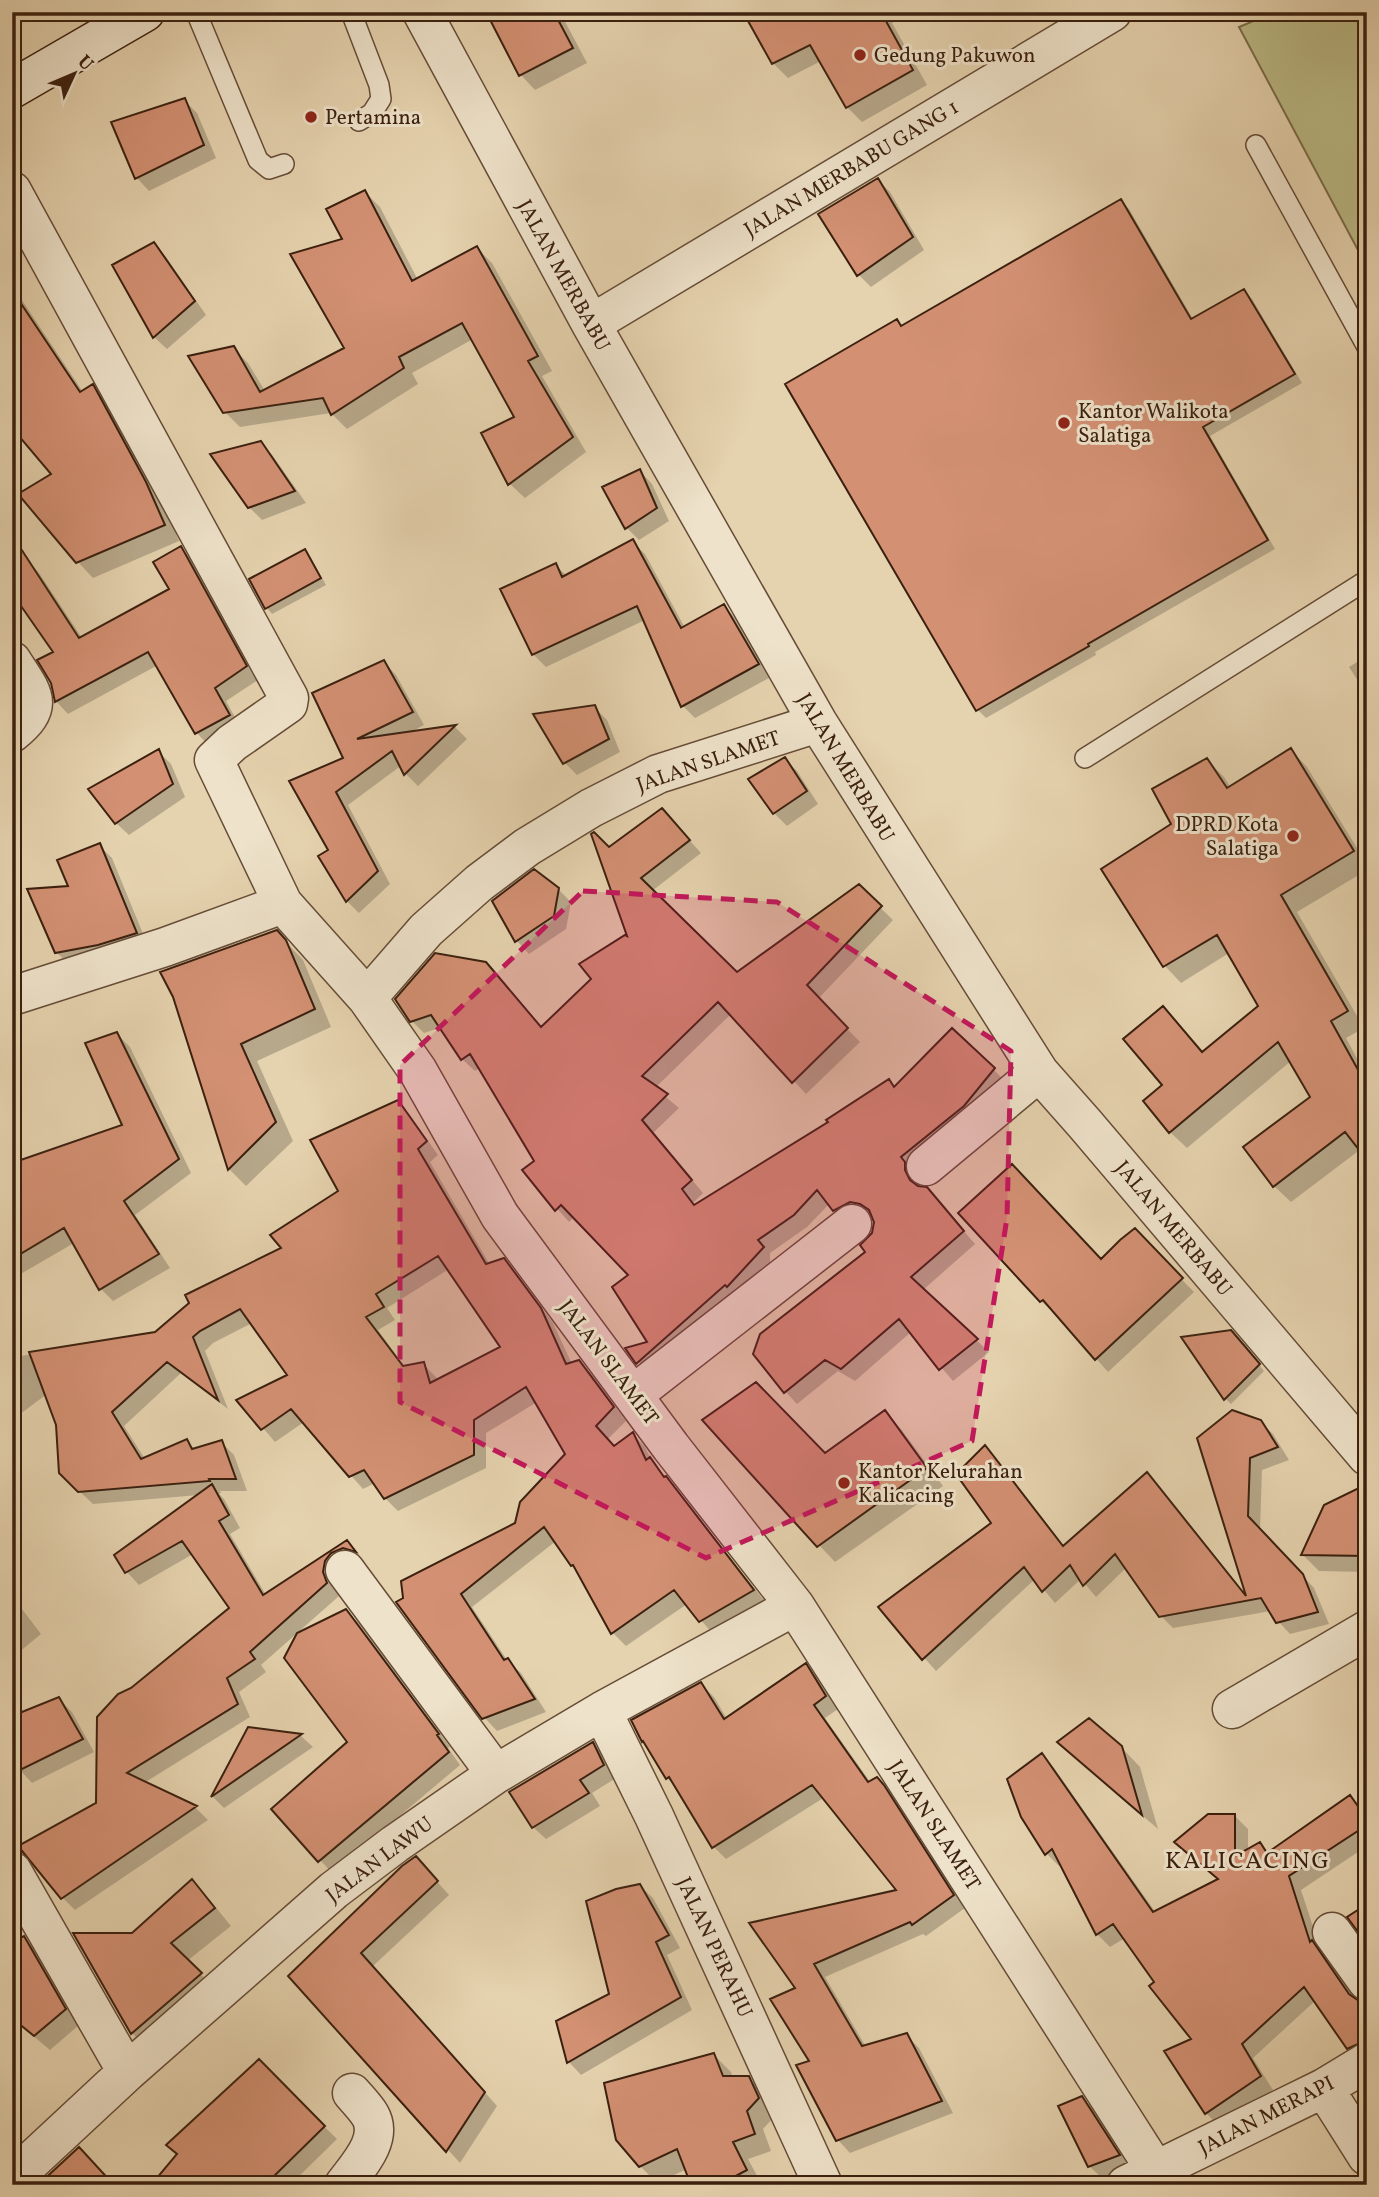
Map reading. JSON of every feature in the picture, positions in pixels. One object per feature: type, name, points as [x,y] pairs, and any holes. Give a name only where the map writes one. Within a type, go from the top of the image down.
[{"type":"street","points":[[12,89],[145,12]]},
{"type":"street","name":"JALAN MERBABU","points":[[422,12],[591,324],[818,723],[1039,1072],[1367,1456]]},
{"type":"street","name":"JALAN MERBABU GANG 1","points":[[591,324],[1112,12]]},
{"type":"street","points":[[12,191],[289,698],[288,704],[232,743],[214,760],[283,904],[367,998]]},
{"type":"street","points":[[12,661],[31,691],[34,707],[27,721],[12,733]]},
{"type":"street","name":"JALAN SLAMET","points":[[818,723],[658,774],[590,807],[527,847],[478,883],[426,930],[367,998],[418,1071],[500,1216],[671,1447],[795,1606],[1141,2178]]},
{"type":"street","points":[[12,996],[165,947],[283,904]]},
{"type":"street","points":[[926,1166],[1039,1072]]},
{"type":"street","points":[[634,1394],[852,1224]]},
{"type":"street","points":[[345,1570],[496,1774]]},
{"type":"street","name":"JALAN LAWU","points":[[12,2179],[127,2072],[334,1891],[395,1844],[496,1774],[602,1711],[795,1606]]},
{"type":"street","points":[[1232,1709],[1367,1630]]},
{"type":"street","name":"JALAN PERAHU","points":[[602,1711],[666,1841],[823,2185]]},
{"type":"street","points":[[12,1871],[127,2072]]},
{"type":"street","points":[[1332,1932],[1367,1981]]},
{"type":"street","name":"JALAN MERAPI","points":[[1141,2178],[1324,2088],[1367,2062]]},
{"type":"street","points":[[1324,2088],[1367,2156]]},
{"type":"street","points":[[344,2185],[374,2138],[370,2115],[352,2093]]},
{"type":"lane","points":[[196,12],[258,160],[269,169],[284,164]]},
{"type":"lane","points":[[351,12],[379,85],[381,99],[372,113],[359,121]]},
{"type":"lane","points":[[1256,145],[1367,347]]},
{"type":"lane","points":[[1085,758],[1367,580]]},
{"type":"highlighted area","points":[[583,891],[777,902],[1011,1051],[1007,1218],[972,1441],[706,1558],[400,1402],[400,1065]]},
{"type":"shaded area","points":[[1275,12],[1367,12],[1367,267],[1239,27]]},
{"type":"building","points":[[486,12],[554,12],[573,48],[519,76]]},
{"type":"building","name":"Gedung Pakuwon","points":[[743,12],[881,12],[913,70],[846,108],[810,45],[772,64]]},
{"type":"building","points":[[185,98],[204,145],[135,179],[111,122]]},
{"type":"building","points":[[878,178],[913,237],[857,276],[818,214]]},
{"type":"building","points":[[365,190],[412,281],[477,246],[538,356],[528,361],[573,437],[508,485],[481,433],[514,417],[462,323],[399,357],[404,368],[331,415],[323,398],[223,413],[188,356],[234,346],[260,392],[344,348],[290,254],[342,239],[326,209]]},
{"type":"building","points":[[1121,199],[1191,319],[1244,289],[1295,374],[1203,427],[1268,540],[976,711],[785,384],[897,319],[901,326]]},
{"type":"building","points":[[154,242],[195,301],[153,338],[112,265]]},
{"type":"building","points":[[12,290],[80,392],[93,384],[146,482],[165,525],[76,563],[18,494],[51,474],[12,428]]},
{"type":"building","points":[[261,441],[295,491],[248,508],[210,454]]},
{"type":"building","points":[[640,469],[657,508],[625,529],[602,487]]},
{"type":"building","points":[[12,535],[79,638],[169,589],[153,562],[181,546],[247,666],[215,688],[230,715],[195,734],[148,652],[55,702],[51,683],[37,660],[53,652],[12,593]]},
{"type":"building","points":[[633,539],[681,628],[724,604],[759,664],[681,707],[637,606],[532,655],[500,589],[556,563],[562,577]]},
{"type":"building","points":[[305,549],[321,578],[265,609],[249,579]]},
{"type":"building","points":[[384,660],[413,712],[357,739],[456,725],[404,775],[392,751],[336,792],[378,871],[346,902],[318,856],[328,850],[289,781],[343,758],[312,693]]},
{"type":"building","points":[[595,705],[609,739],[563,764],[533,714]]},
{"type":"building","points":[[1291,748],[1354,851],[1281,895],[1348,1011],[1331,1021],[1367,1086],[1367,1160],[1345,1132],[1273,1187],[1243,1147],[1310,1097],[1278,1042],[1169,1133],[1143,1101],[1162,1085],[1123,1039],[1163,1006],[1202,1052],[1258,1006],[1217,935],[1163,967],[1101,869],[1171,824],[1152,789],[1207,758],[1227,788]]},
{"type":"building","points":[[159,749],[173,784],[115,824],[88,789]]},
{"type":"building","points":[[785,757],[807,791],[773,814],[748,779]]},
{"type":"building","points":[[662,808],[690,840],[641,878],[737,972],[859,884],[882,906],[807,985],[848,1028],[792,1083],[718,1002],[642,1076],[668,1094],[642,1120],[692,1180],[682,1189],[694,1205],[828,1122],[826,1120],[889,1079],[894,1087],[952,1028],[995,1068],[964,1106],[901,1157],[910,1180],[918,1186],[927,1187],[964,1231],[911,1277],[978,1339],[939,1370],[899,1319],[841,1369],[825,1360],[784,1393],[753,1354],[760,1334],[865,1252],[860,1245],[872,1233],[874,1222],[869,1210],[850,1202],[833,1211],[817,1190],[794,1215],[758,1240],[764,1247],[727,1287],[725,1285],[636,1364],[625,1348],[647,1342],[612,1287],[628,1275],[561,1205],[555,1211],[522,1170],[534,1161],[470,1054],[461,1060],[431,1015],[410,1022],[395,999],[435,953],[486,962],[541,1027],[591,979],[579,964],[627,936],[591,834],[594,832],[609,847]]},
{"type":"building","points":[[100,843],[137,933],[98,945],[55,953],[27,889],[68,886],[57,860]]},
{"type":"building","points":[[534,869],[559,888],[554,916],[515,942],[492,901]]},
{"type":"building","points":[[277,930],[286,940],[315,1009],[241,1044],[276,1122],[228,1170],[173,997],[160,972]]},
{"type":"building","points":[[117,1032],[179,1159],[124,1201],[159,1254],[99,1290],[64,1228],[12,1259],[12,1163],[122,1125],[85,1043]]},
{"type":"building","points":[[398,1100],[427,1141],[418,1149],[486,1264],[504,1258],[541,1308],[566,1364],[579,1360],[614,1407],[596,1426],[614,1446],[633,1432],[646,1460],[650,1457],[664,1477],[666,1476],[754,1590],[699,1622],[674,1590],[611,1634],[573,1565],[571,1566],[544,1527],[461,1594],[504,1660],[508,1658],[535,1699],[482,1719],[396,1602],[403,1598],[401,1581],[515,1523],[520,1502],[565,1454],[526,1387],[474,1420],[474,1455],[384,1499],[364,1470],[349,1477],[291,1409],[261,1430],[236,1400],[287,1375],[240,1309],[193,1337],[218,1400],[167,1362],[112,1412],[141,1459],[187,1439],[192,1449],[222,1440],[236,1479],[209,1479],[210,1481],[78,1492],[59,1473],[56,1425],[29,1352],[155,1332],[189,1303],[185,1295],[281,1248],[270,1235],[338,1191],[310,1140]],"holes":[[[438,1256],[500,1347],[430,1383],[424,1362],[403,1366],[366,1317],[384,1307],[376,1294]]]},
{"type":"building","points":[[1012,1164],[1101,1259],[1135,1228],[1183,1278],[1095,1360],[1043,1300],[1040,1302],[958,1213]]},
{"type":"building","points":[[1231,1330],[1260,1364],[1224,1400],[1181,1337]]},
{"type":"building","name":"Kantor Kelurahan Kalicacing","points":[[756,1382],[825,1453],[885,1410],[927,1468],[817,1547],[702,1420]]},
{"type":"building","points":[[1232,1410],[1261,1420],[1278,1447],[1250,1458],[1248,1516],[1303,1574],[1318,1612],[1276,1623],[1261,1598],[1159,1617],[1115,1554],[1083,1586],[1070,1565],[1042,1592],[1024,1567],[922,1660],[878,1607],[991,1523],[956,1474],[985,1445],[1063,1546],[1147,1472],[1246,1596],[1197,1438]]},
{"type":"building","points":[[212,1484],[229,1515],[219,1521],[263,1595],[347,1540],[356,1552],[343,1548],[331,1553],[325,1561],[323,1572],[327,1583],[250,1652],[255,1659],[227,1678],[238,1704],[127,1773],[197,1806],[61,1899],[18,1846],[96,1803],[97,1717],[118,1694],[131,1688],[229,1608],[182,1541],[125,1573],[114,1555]]},
{"type":"building","points":[[1367,1484],[1367,1556],[1301,1555],[1324,1505]]},
{"type":"building","points":[[346,1609],[439,1734],[437,1735],[449,1752],[318,1862],[271,1809],[347,1742],[284,1658],[297,1633]]},
{"type":"building","points":[[806,1663],[826,1696],[814,1705],[868,1782],[877,1777],[884,1785],[954,1895],[912,1925],[910,1922],[814,1964],[862,2046],[907,2033],[942,2101],[836,2141],[796,2065],[809,2061],[770,1999],[795,1988],[749,1923],[896,1890],[812,1785],[712,1848],[669,1777],[666,1779],[642,1742],[631,1720],[701,1682],[724,1719]]},
{"type":"building","points":[[59,1697],[83,1739],[12,1774],[12,1716]]},
{"type":"building","points":[[1089,1718],[1122,1746],[1142,1815],[1057,1742]]},
{"type":"building","points":[[248,1727],[302,1734],[211,1797]]},
{"type":"building","points":[[593,1742],[604,1765],[580,1780],[589,1793],[532,1828],[509,1792]]},
{"type":"building","points":[[1042,1753],[1153,1912],[1218,1879],[1174,1842],[1208,1814],[1235,1814],[1235,1856],[1260,1842],[1267,1853],[1350,1795],[1367,1819],[1367,1825],[1289,1876],[1310,1942],[1312,1940],[1349,1994],[1367,2011],[1367,2040],[1347,2049],[1304,1987],[1242,2044],[1261,2076],[1205,2114],[1164,2051],[1191,2039],[1149,1986],[1154,1982],[1113,1924],[1096,1935],[1052,1849],[1045,1855],[1021,1817],[1007,1779]]},
{"type":"building","points":[[416,1856],[438,1881],[361,1953],[485,2092],[446,2152],[288,1976],[402,1866]]},
{"type":"building","points":[[192,1879],[215,1908],[171,1943],[202,1973],[131,2034],[73,1933],[132,1933]]},
{"type":"building","points":[[640,1884],[669,1935],[656,1942],[681,1997],[567,2063],[556,2021],[609,1994],[586,1901],[616,1889]]},
{"type":"building","points":[[1367,1904],[1367,1938],[1364,1940],[1347,1917]]},
{"type":"building","points":[[24,1936],[66,2009],[34,2036],[12,2018],[12,1942]]},
{"type":"building","points":[[714,2053],[723,2076],[749,2076],[759,2098],[747,2111],[755,2134],[733,2142],[747,2170],[719,2185],[691,2185],[677,2149],[639,2167],[616,2140],[604,2083]]},
{"type":"building","points":[[259,2059],[325,2126],[265,2185],[151,2185],[177,2154],[166,2145]]},
{"type":"building","points":[[1082,2096],[1120,2155],[1088,2167],[1058,2106]]},
{"type":"building","points":[[79,2147],[114,2185],[38,2185]]},
{"type":"place","name":"Gedung Pakuwon","points":[[860,55]]},
{"type":"place","name":"Pertamina","points":[[311,117]]},
{"type":"place","name":"Kantor Walikota Salatiga","points":[[1064,423]]},
{"type":"place","name":"DPRD Kota Salatiga","points":[[1293,836]]},
{"type":"place","name":"Kantor Kelurahan Kalicacing","points":[[844,1483]]},
{"type":"district","name":"KALICACING","points":[[1248,1860]]}]
